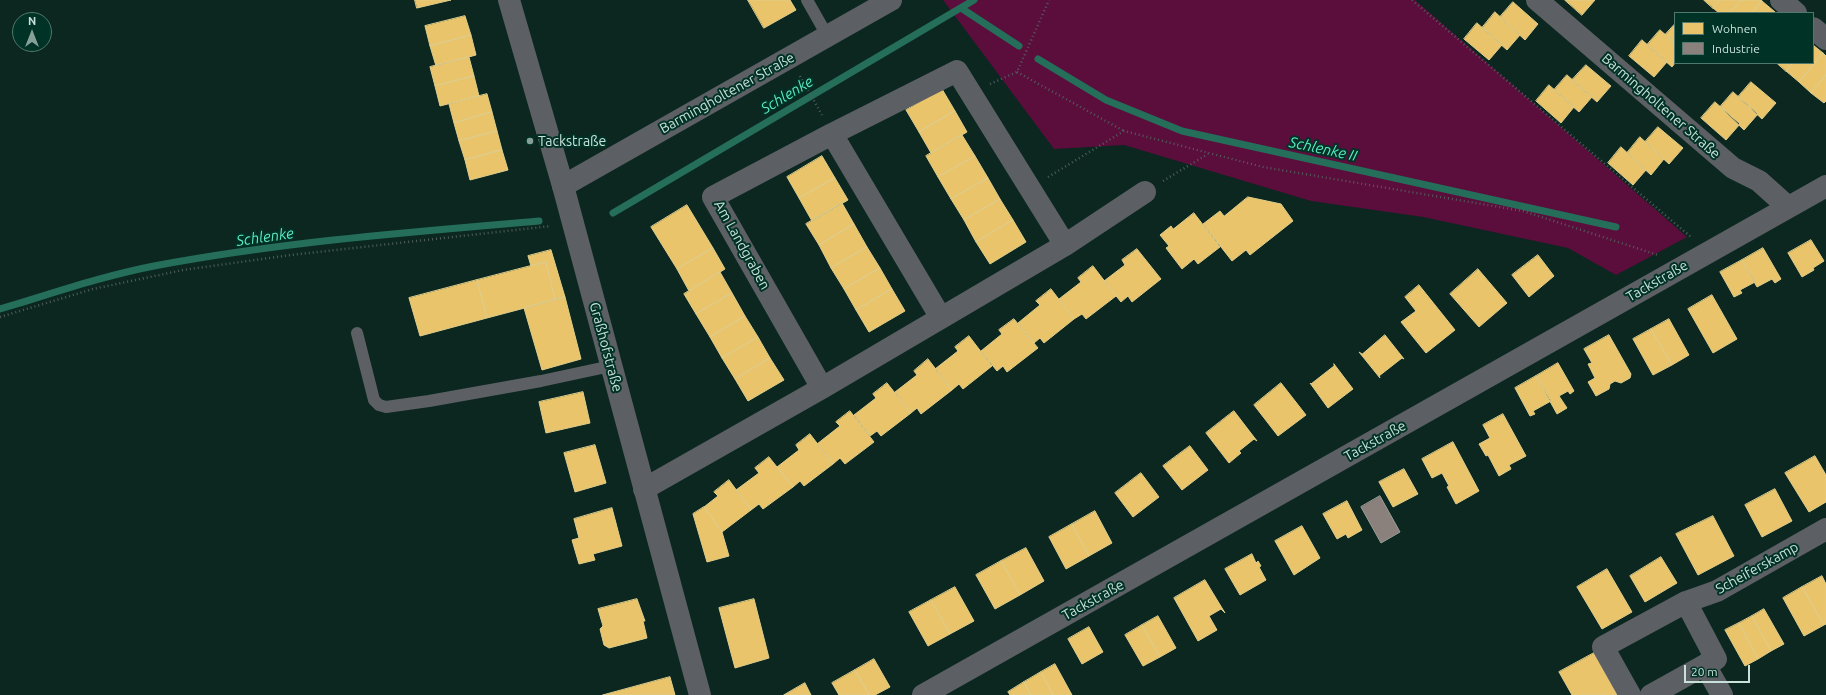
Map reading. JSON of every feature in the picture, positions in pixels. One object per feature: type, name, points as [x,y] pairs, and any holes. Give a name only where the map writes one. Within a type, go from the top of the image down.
[{"type":"street","name":"Graßhofstraße","points":[[509,0],[563,186],[700,695]]},
{"type":"street","name":"Barmingholtener Straße","points":[[563,186],[891,0]]},
{"type":"street","name":"Barmingholtener Straße","points":[[1537,0],[1733,168],[1759,181],[1788,207]]},
{"type":"street","points":[[1781,0],[1795,12]]},
{"type":"street","points":[[1814,29],[1826,40]]},
{"type":"street","name":"Am Landgraben","points":[[822,388],[713,197],[828,126],[957,71],[1065,245]]},
{"type":"street","points":[[828,126],[941,318]]},
{"type":"street","name":"Tackstraße","points":[[923,695],[1826,186]]},
{"type":"street","points":[[644,489],[822,388],[1065,245],[1145,192]]},
{"type":"street","name":"Scheiferskamp","points":[[1630,695],[1603,647],[1686,602],[1717,591],[1826,528]]},
{"type":"street","points":[[1651,695],[1716,659],[1686,602]]},
{"type":"street","points":[[1705,665],[1722,695]]},
{"type":"lane","points":[[807,0],[828,37]]},
{"type":"lane","points":[[357,333],[374,400],[379,405],[386,407],[542,381],[611,366]]},
{"type":"path","points":[[971,93],[1017,72],[1049,0]]},
{"type":"path","points":[[1412,0],[1708,252]]},
{"type":"path","points":[[1017,72],[1124,132],[1263,167],[1523,211],[1686,264]]},
{"type":"path","points":[[806,88],[828,126]]},
{"type":"path","points":[[1030,188],[1124,132]]},
{"type":"path","points":[[1145,192],[1208,153]]},
{"type":"path","points":[[0,317],[93,289],[183,270],[291,255],[572,224]]},
{"type":"shaded area","points":[[943,0],[1415,0],[1687,237],[1616,275],[1568,248],[1423,217],[1311,201],[1124,145],[1054,149]]},
{"type":"building: Wohnen","points":[[415,0],[451,0],[417,8]]},
{"type":"building: Wohnen","points":[[748,0],[790,0],[796,10],[764,28]]},
{"type":"building: Wohnen","points":[[1565,0],[1595,0],[1582,15]]},
{"type":"building: Wohnen","points":[[1704,0],[1720,0],[1713,8]]},
{"type":"building: Wohnen","points":[[1720,0],[1742,0],[1731,12],[1718,12],[1713,8]]},
{"type":"building: Wohnen","points":[[1742,0],[1762,1],[1753,12],[1731,12]]},
{"type":"building: Wohnen","points":[[1762,1],[1775,12],[1753,12]]},
{"type":"building: Wohnen","points":[[1513,2],[1538,24],[1525,40],[1500,17]]},
{"type":"building: Wohnen","points":[[1495,12],[1520,35],[1507,50],[1482,28]]},
{"type":"building: Wohnen","points":[[465,16],[471,35],[430,46],[425,26]]},
{"type":"building: Wohnen","points":[[1477,23],[1502,45],[1489,60],[1464,39]]},
{"type":"building: Wohnen","points":[[1674,25],[1674,42],[1665,35]]},
{"type":"building: Wohnen","points":[[1660,30],[1674,42],[1674,64],[1672,67],[1647,45]]},
{"type":"building: Wohnen","points":[[471,35],[476,55],[436,66],[430,46]]},
{"type":"building: Wohnen","points":[[1642,40],[1667,62],[1654,77],[1629,56]]},
{"type":"building: Wohnen","points":[[1814,46],[1823,53],[1814,64]]},
{"type":"building: Wohnen","points":[[1823,53],[1826,56],[1826,75],[1811,93],[1799,82]]},
{"type":"building: Wohnen","points":[[469,57],[474,76],[435,86],[430,67]]},
{"type":"building: Wohnen","points":[[1778,64],[1792,64],[1786,71]]},
{"type":"building: Wohnen","points":[[1792,64],[1814,64],[1799,82],[1786,71]]},
{"type":"building: Wohnen","points":[[1586,65],[1611,86],[1597,102],[1572,80]]},
{"type":"building: Wohnen","points":[[1567,75],[1592,97],[1579,112],[1554,90]]},
{"type":"building: Wohnen","points":[[1826,75],[1826,101],[1824,103],[1811,93]]},
{"type":"building: Wohnen","points":[[474,76],[479,96],[440,106],[435,86]]},
{"type":"building: Wohnen","points":[[1751,82],[1776,103],[1762,119],[1738,97]]},
{"type":"building: Wohnen","points":[[1549,85],[1574,107],[1561,123],[1536,101]]},
{"type":"building: Wohnen","points":[[942,89],[955,111],[919,132],[906,110]]},
{"type":"building: Wohnen","points":[[1733,92],[1758,114],[1744,130],[1720,107]]},
{"type":"building: Wohnen","points":[[487,94],[492,112],[454,123],[449,104]]},
{"type":"building: Wohnen","points":[[1715,102],[1740,124],[1726,140],[1701,118]]},
{"type":"building: Wohnen","points":[[955,111],[967,132],[931,153],[919,132]]},
{"type":"building: Wohnen","points":[[492,112],[497,131],[459,141],[454,123]]},
{"type":"building: Wohnen","points":[[1658,127],[1683,148],[1669,164],[1645,142]]},
{"type":"building: Wohnen","points":[[497,131],[502,150],[465,160],[459,141]]},
{"type":"building: Wohnen","points":[[962,135],[975,156],[938,177],[926,156]]},
{"type":"building: Wohnen","points":[[1640,137],[1664,159],[1651,175],[1627,153]]},
{"type":"building: Wohnen","points":[[1621,147],[1646,170],[1633,185],[1608,163]]},
{"type":"building: Wohnen","points":[[502,150],[508,170],[470,180],[465,160]]},
{"type":"building: Wohnen","points":[[822,156],[835,178],[799,198],[787,177]]},
{"type":"building: Wohnen","points":[[975,156],[988,178],[951,199],[938,177]]},
{"type":"building: Wohnen","points":[[835,178],[848,200],[812,221],[799,198]]},
{"type":"building: Wohnen","points":[[988,178],[1000,199],[964,220],[951,199]]},
{"type":"building: Wohnen","points":[[1248,197],[1281,204],[1293,221],[1250,255],[1246,250],[1232,261],[1203,224],[1220,211],[1224,216]]},
{"type":"building: Wohnen","points":[[1000,199],[1013,220],[976,242],[964,220]]},
{"type":"building: Wohnen","points":[[842,203],[854,224],[819,245],[806,224]]},
{"type":"building: Wohnen","points":[[687,205],[713,248],[677,269],[651,227]]},
{"type":"building: Wohnen","points":[[1194,213],[1220,247],[1198,264],[1194,259],[1182,269],[1166,248],[1169,246],[1160,235],[1171,226],[1173,229]]},
{"type":"building: Wohnen","points":[[1013,220],[1026,242],[990,264],[976,242]]},
{"type":"building: Wohnen","points":[[854,224],[867,247],[831,268],[819,245]]},
{"type":"building: Wohnen","points":[[1811,240],[1824,261],[1813,268],[1814,270],[1802,277],[1788,253]]},
{"type":"building: Wohnen","points":[[867,247],[880,268],[844,289],[831,268]]},
{"type":"building: Wohnen","points":[[713,248],[725,269],[689,291],[677,269]]},
{"type":"building: Wohnen","points":[[1763,248],[1781,279],[1775,283],[1772,279],[1757,287],[1742,260]]},
{"type":"building: Wohnen","points":[[1137,249],[1161,279],[1132,302],[1128,296],[1121,302],[1104,281],[1125,265],[1122,260]]},
{"type":"building: Wohnen","points":[[551,250],[565,297],[555,300],[546,262],[531,266],[528,256]]},
{"type":"building: Wohnen","points":[[1538,255],[1554,276],[1529,297],[1512,275]]},
{"type":"building: Wohnen","points":[[1742,260],[1755,282],[1740,290],[1742,293],[1734,297],[1720,272]]},
{"type":"building: Wohnen","points":[[546,262],[555,300],[487,318],[477,280]]},
{"type":"building: Wohnen","points":[[1093,266],[1116,296],[1086,319],[1082,314],[1074,319],[1059,299],[1081,282],[1078,278]]},
{"type":"building: Wohnen","points":[[880,268],[892,289],[856,310],[844,289]]},
{"type":"building: Wohnen","points":[[1478,269],[1507,303],[1479,327],[1450,294]]},
{"type":"building: Wohnen","points":[[720,272],[732,293],[696,314],[684,294]]},
{"type":"building: Wohnen","points":[[477,280],[487,318],[420,336],[409,298]]},
{"type":"building: Wohnen","points":[[1419,285],[1455,330],[1426,353],[1401,322],[1416,311],[1405,297]]},
{"type":"building: Wohnen","points":[[892,289],[905,311],[869,332],[856,310]]},
{"type":"building: Wohnen","points":[[1051,289],[1074,319],[1044,343],[1040,338],[1034,343],[1018,323],[1040,305],[1036,301]]},
{"type":"building: Wohnen","points":[[732,293],[745,316],[710,337],[696,314]]},
{"type":"building: Wohnen","points":[[1712,295],[1737,339],[1713,353],[1688,309]]},
{"type":"building: Wohnen","points":[[565,297],[581,359],[542,370],[524,308]]},
{"type":"building: Wohnen","points":[[745,316],[758,337],[722,358],[710,337]]},
{"type":"building: Wohnen","points":[[1014,319],[1038,348],[1007,372],[1003,366],[997,371],[981,351],[1002,334],[999,330]]},
{"type":"building: Wohnen","points":[[1669,319],[1689,355],[1672,365],[1651,329]]},
{"type":"building: Wohnen","points":[[1651,329],[1672,365],[1653,375],[1633,339]]},
{"type":"building: Wohnen","points":[[1385,335],[1404,359],[1402,358],[1379,376],[1380,378],[1359,352],[1362,354]]},
{"type":"building: Wohnen","points":[[1609,335],[1631,374],[1630,378],[1621,383],[1615,381],[1610,384],[1609,389],[1596,396],[1588,382],[1595,378],[1588,364],[1592,363],[1584,349]]},
{"type":"building: Wohnen","points":[[969,336],[992,366],[963,389],[959,384],[952,390],[935,369],[958,351],[955,347]]},
{"type":"building: Wohnen","points":[[758,337],[770,358],[735,379],[722,358]]},
{"type":"building: Wohnen","points":[[770,358],[784,380],[748,401],[735,379]]},
{"type":"building: Wohnen","points":[[928,359],[952,390],[921,414],[917,408],[911,413],[895,392],[917,375],[914,371]]},
{"type":"building: Wohnen","points":[[1558,363],[1574,391],[1570,394],[1568,391],[1559,396],[1567,408],[1557,414],[1536,376]]},
{"type":"building: Wohnen","points":[[1334,364],[1353,389],[1328,408],[1310,383],[1311,384],[1334,366]]},
{"type":"building: Wohnen","points":[[1536,376],[1551,401],[1533,411],[1535,414],[1530,416],[1515,388]]},
{"type":"building: Wohnen","points":[[887,383],[911,413],[881,436],[877,431],[870,436],[854,415],[876,398],[873,394]]},
{"type":"building: Wohnen","points":[[1281,383],[1306,415],[1278,436],[1254,405]]},
{"type":"building: Wohnen","points":[[583,392],[590,423],[546,433],[539,402]]},
{"type":"building: Wohnen","points":[[850,411],[874,442],[845,464],[840,458],[833,464],[817,444],[840,426],[836,422]]},
{"type":"building: Wohnen","points":[[1234,411],[1257,441],[1254,439],[1239,451],[1241,453],[1229,463],[1206,433]]},
{"type":"building: Wohnen","points":[[1503,414],[1526,456],[1509,465],[1511,469],[1499,476],[1488,455],[1486,456],[1479,444],[1490,438],[1483,425]]},
{"type":"building: Wohnen","points":[[810,434],[833,464],[804,486],[800,481],[793,487],[777,467],[799,450],[796,445]]},
{"type":"building: Wohnen","points":[[1453,442],[1479,491],[1456,504],[1447,487],[1449,486],[1442,473],[1432,478],[1422,459]]},
{"type":"building: Wohnen","points":[[595,445],[606,483],[575,492],[564,453]]},
{"type":"building: Wohnen","points":[[1190,446],[1208,470],[1182,490],[1163,466]]},
{"type":"building: Wohnen","points":[[1815,456],[1826,475],[1826,502],[1809,512],[1785,473]]},
{"type":"building: Wohnen","points":[[769,457],[793,487],[763,509],[759,504],[751,510],[736,490],[759,473],[755,468]]},
{"type":"building: Wohnen","points":[[1404,469],[1418,494],[1393,507],[1379,482]]},
{"type":"building: Wohnen","points":[[1141,473],[1159,497],[1133,517],[1115,493]]},
{"type":"building: Wohnen","points":[[729,480],[751,510],[722,532],[704,507],[718,496],[714,492]]},
{"type":"building: Wohnen","points":[[1775,489],[1792,521],[1762,537],[1745,505]]},
{"type":"building: Wohnen","points":[[1347,501],[1362,530],[1348,538],[1346,534],[1337,539],[1323,514]]},
{"type":"building: Wohnen","points":[[704,507],[722,532],[729,556],[707,562],[693,514]]},
{"type":"building: Wohnen","points":[[612,508],[622,546],[593,554],[595,560],[579,564],[572,540],[579,538],[574,519]]},
{"type":"building: Wohnen","points":[[1095,511],[1112,543],[1089,556],[1072,524]]},
{"type":"building: Wohnen","points":[[1713,516],[1734,556],[1698,575],[1676,534]]},
{"type":"building: Wohnen","points":[[1072,524],[1089,556],[1066,569],[1049,537]]},
{"type":"building: Wohnen","points":[[1302,526],[1320,558],[1294,575],[1275,541]]},
{"type":"building: Wohnen","points":[[1026,548],[1044,581],[1020,595],[1001,561]]},
{"type":"building: Wohnen","points":[[1252,554],[1256,563],[1258,561],[1261,566],[1259,567],[1266,580],[1240,595],[1225,569]]},
{"type":"building: Wohnen","points":[[1661,557],[1677,583],[1645,602],[1630,576]]},
{"type":"building: Wohnen","points":[[1001,561],[1020,595],[995,609],[976,575]]},
{"type":"building: Wohnen","points":[[1607,569],[1632,612],[1602,629],[1577,587]]},
{"type":"building: Wohnen","points":[[1822,576],[1826,584],[1826,624],[1824,625],[1802,587]]},
{"type":"building: Wohnen","points":[[1205,580],[1225,613],[1221,609],[1209,616],[1217,630],[1198,641],[1174,598]]},
{"type":"building: Wohnen","points":[[955,587],[974,621],[950,634],[931,600]]},
{"type":"building: Wohnen","points":[[1802,587],[1824,625],[1804,636],[1783,598]]},
{"type":"building: Wohnen","points":[[637,599],[645,621],[643,621],[647,638],[609,648],[604,645],[600,629],[603,626],[598,609]]},
{"type":"building: Wohnen","points":[[754,599],[769,658],[735,668],[719,608]]},
{"type":"building: Wohnen","points":[[931,600],[950,634],[928,646],[909,612]]},
{"type":"building: Wohnen","points":[[1764,609],[1784,644],[1771,651],[1752,616]]},
{"type":"building: Wohnen","points":[[1158,616],[1176,648],[1160,657],[1142,625]]},
{"type":"building: Wohnen","points":[[1752,616],[1771,651],[1758,659],[1739,623]]},
{"type":"building: Wohnen","points":[[1739,623],[1758,659],[1745,666],[1725,630]]},
{"type":"building: Wohnen","points":[[1142,625],[1160,657],[1143,666],[1125,635]]},
{"type":"building: Wohnen","points":[[1089,627],[1103,652],[1082,664],[1068,639]]},
{"type":"building: Wohnen","points":[[1594,653],[1617,694],[1572,695],[1559,672]]},
{"type":"building: Wohnen","points":[[874,659],[890,687],[875,695],[869,695],[855,670]]},
{"type":"building: Wohnen","points":[[1055,664],[1072,695],[1053,695],[1041,672]]},
{"type":"building: Wohnen","points":[[855,670],[869,695],[839,695],[832,683]]},
{"type":"building: Wohnen","points":[[1041,672],[1053,695],[1031,695],[1024,682]]},
{"type":"building: Wohnen","points":[[670,677],[675,695],[603,695]]},
{"type":"building: Wohnen","points":[[1024,682],[1031,695],[1010,695],[1008,692]]},
{"type":"building: Wohnen","points":[[805,683],[811,695],[784,695]]},
{"type":"building: Industrie","points":[[1380,496],[1400,532],[1381,543],[1361,507]]},
{"type":"waterway","name":"Schlenke","points":[[613,213],[974,0]]},
{"type":"waterway","name":"Schlenke II","points":[[961,8],[1019,46]]},
{"type":"waterway","name":"Schlenke II","points":[[1038,59],[1106,100],[1182,131],[1616,227]]},
{"type":"waterway","name":"Schlenke","points":[[0,309],[135,270],[250,250],[442,229],[539,221]]},
{"type":"place","name":"Tackstraße","points":[[530,141]]}]
